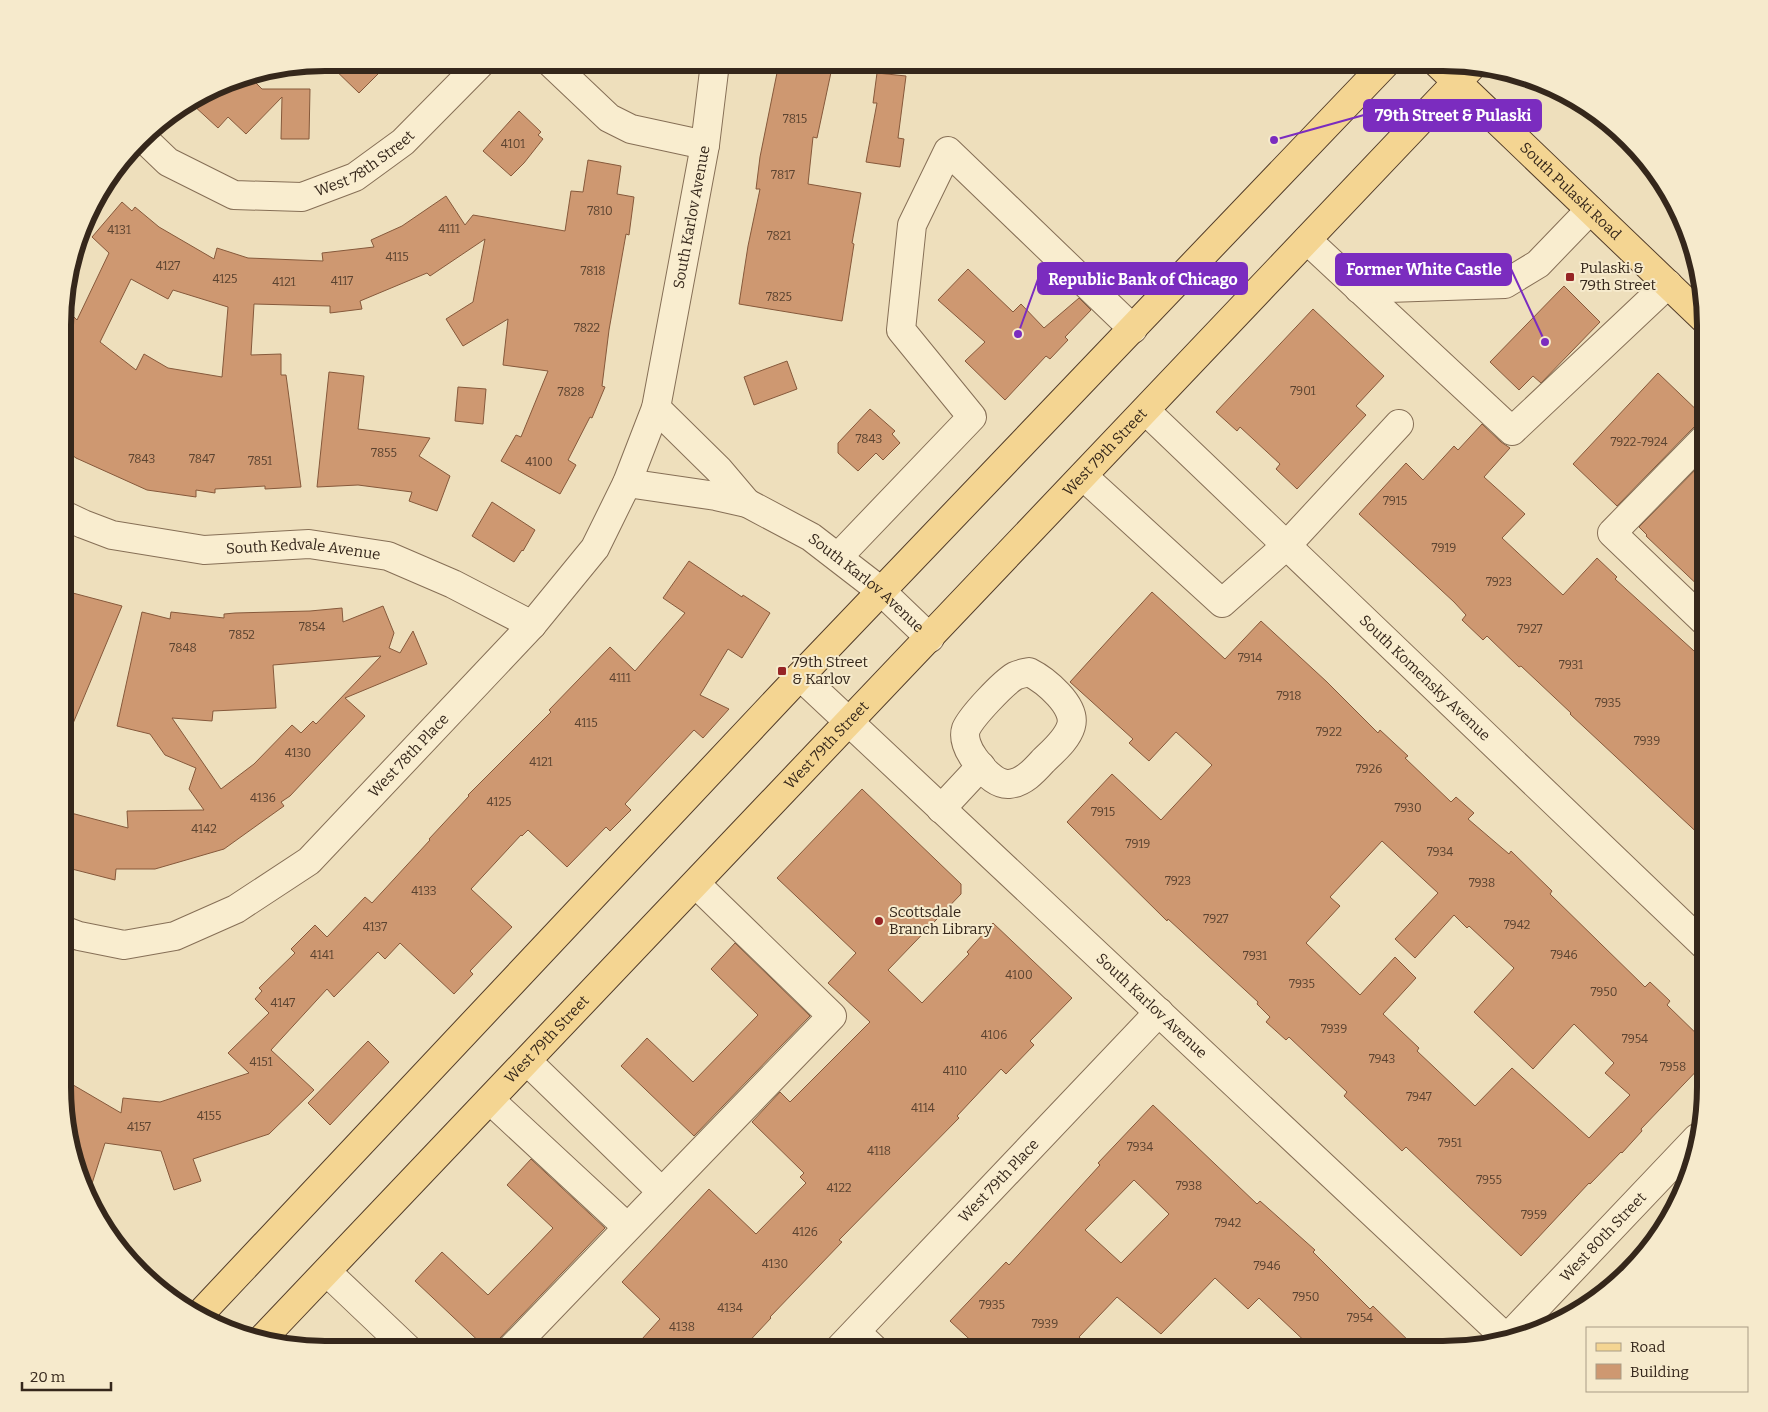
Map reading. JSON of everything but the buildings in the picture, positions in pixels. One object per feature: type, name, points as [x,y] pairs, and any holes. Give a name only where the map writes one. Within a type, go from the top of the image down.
[{"type":"main road","points":[[204,1310],[800,676],[1378,71]]},
{"type":"main road","name":"South Pulaski Road","points":[[1465,74],[1590,210],[1696,311]]},
{"type":"main road","name":"West 79th Street","points":[[267,1334],[1465,74]]},
{"type":"street","name":"West 78th Street","points":[[149,143],[168,162],[234,195],[302,198],[355,177],[379,160],[402,142],[472,71]]},
{"type":"street","name":"South Karlov Avenue","points":[[559,71],[609,118],[631,129],[705,145],[656,408],[628,483],[716,496],[747,503],[811,537],[881,591],[930,638]]},
{"type":"street","points":[[705,145],[714,71]]},
{"type":"street","points":[[838,557],[972,417],[901,330],[912,225],[948,151],[1133,329]]},
{"type":"street","points":[[1359,289],[1505,284],[1538,264],[1590,210]]},
{"type":"street","points":[[1307,240],[1512,432],[1668,284]]},
{"type":"street","name":"South Karlov Avenue","points":[[656,408],[719,470],[747,503]]},
{"type":"street","name":"South Komensky Avenue","points":[[1146,411],[1697,938]]},
{"type":"street","points":[[1083,476],[1222,603],[1286,545],[1399,424]]},
{"type":"street","points":[[1697,446],[1612,533],[1697,614]]},
{"type":"street","name":"West 78th Place","points":[[71,933],[124,945],[176,936],[236,910],[309,861],[532,625],[595,548],[628,483]]},
{"type":"street","name":"South Kedvale Avenue","points":[[71,518],[112,535],[204,550],[309,544],[388,556],[454,584],[532,625]]},
{"type":"street","name":"South Karlov Avenue","points":[[800,676],[1502,1334]]},
{"type":"street","points":[[942,809],[981,766]]},
{"type":"street","points":[[519,1341],[832,1016],[696,884]]},
{"type":"street","name":"West 79th Place","points":[[859,1341],[1159,1012]]},
{"type":"street","points":[[527,1061],[662,1192]]},
{"type":"street","points":[[490,1100],[627,1228]]},
{"type":"street","name":"West 80th Street","points":[[1512,1331],[1690,1146]]},
{"type":"street","points":[[327,1272],[400,1341]]},
{"type":"place","name":"79th Street & Pulaski","points":[[1274,140]]},
{"type":"place","name":"Pulaski & 79th Street","points":[[1570,277]]},
{"type":"place","name":"Republic Bank of Chicago","points":[[1018,334]]},
{"type":"place","name":"Former White Castle","points":[[1545,342]]},
{"type":"place","name":"79th Street & Karlov","points":[[782,671]]},
{"type":"place","name":"Scottsdale Branch Library","points":[[879,921]]}]
